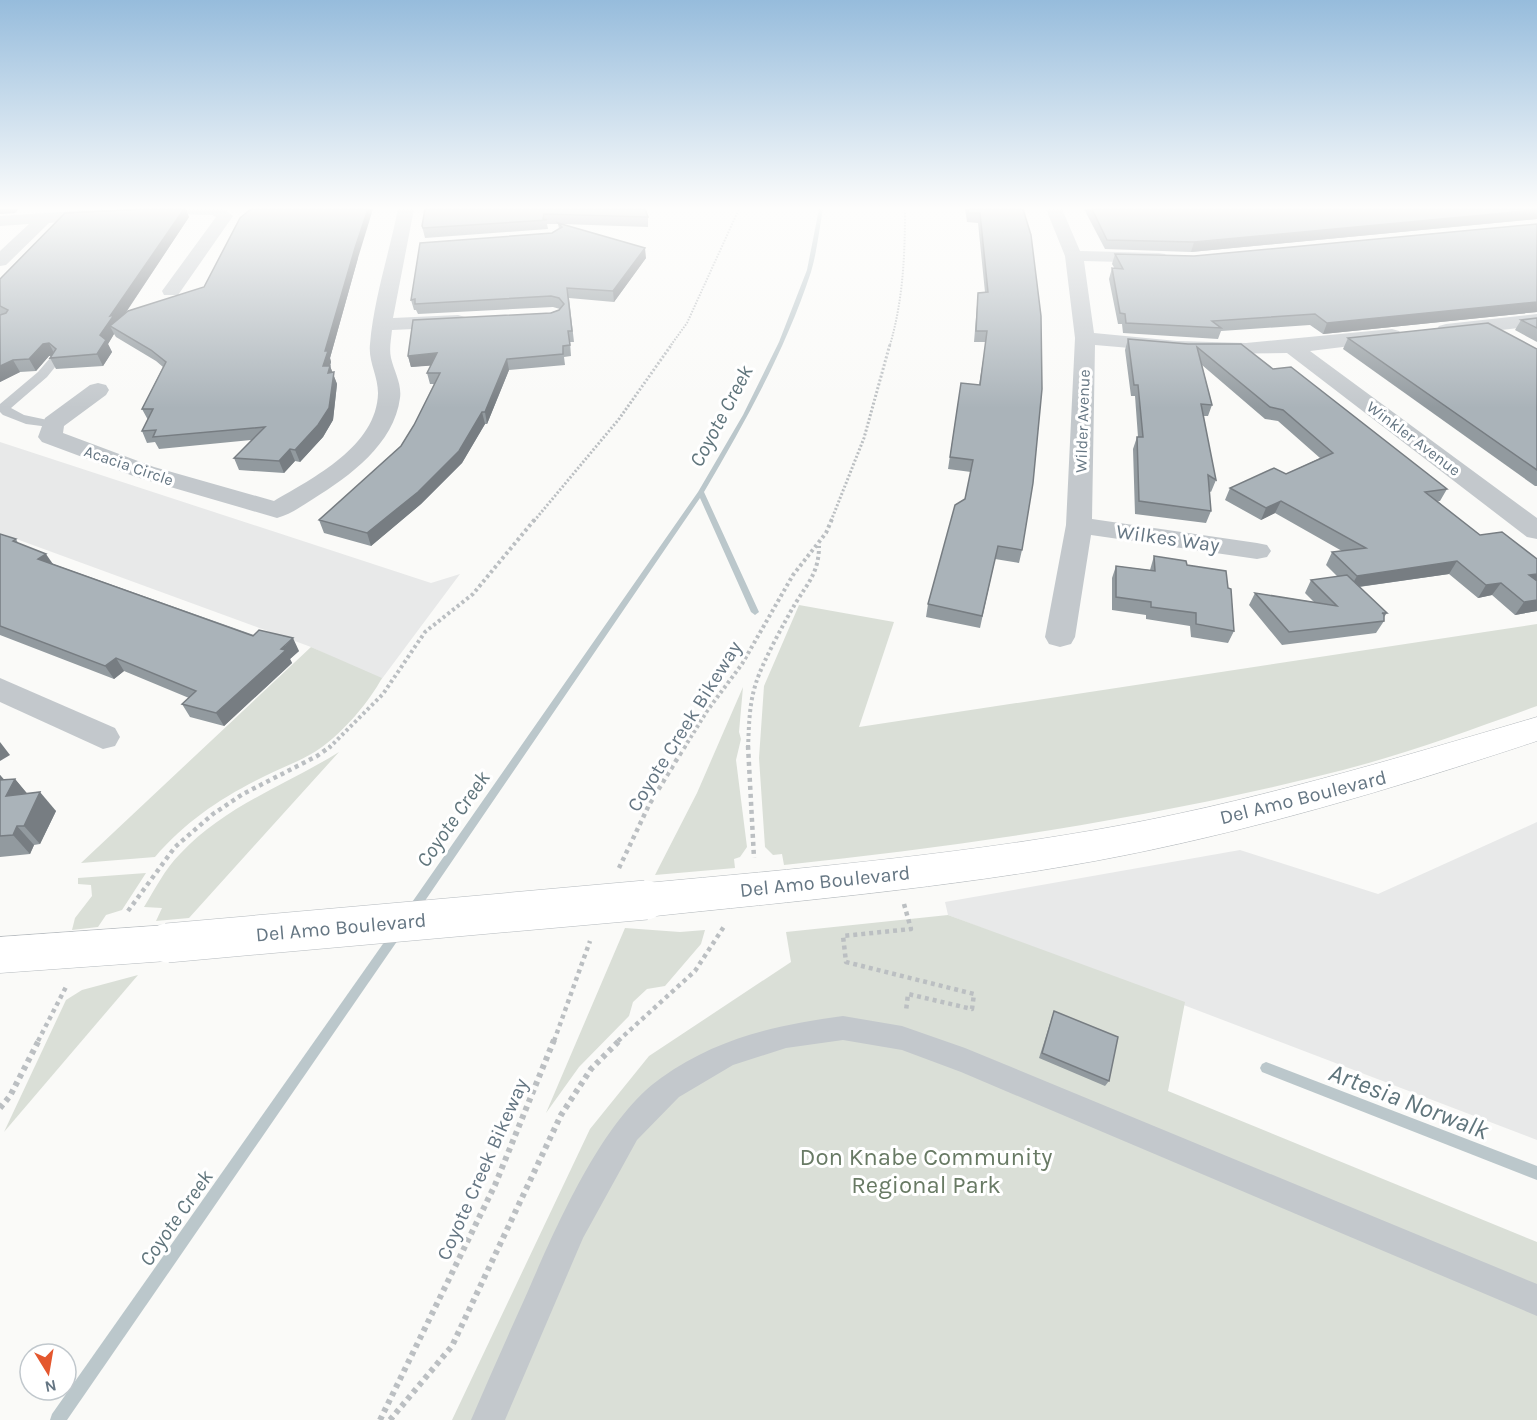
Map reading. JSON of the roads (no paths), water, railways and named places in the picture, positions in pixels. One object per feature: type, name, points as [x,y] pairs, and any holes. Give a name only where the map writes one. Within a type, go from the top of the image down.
[{"type":"main road","name":"Del Amo Boulevard","points":[[0,955],[98,949],[646,900],[1033,856],[1170,830],[1395,774],[1537,729]]},
{"type":"street","points":[[171,291],[182,275]]},
{"type":"street","points":[[396,275],[382,325],[473,320]]},
{"type":"street","name":"Wilder Avenue","points":[[1060,638],[1079,525],[1085,338],[1077,275]]},
{"type":"street","points":[[1429,331],[1537,320]]},
{"type":"street","name":"Acacia Circle","points":[[52,425],[50,437],[145,472],[277,510],[351,461],[370,440],[382,419],[390,398],[388,378],[378,356],[382,325]]},
{"type":"street","points":[[1486,325],[1517,343]]},
{"type":"street","points":[[1085,338],[1212,348],[1292,346],[1406,334]]},
{"type":"street","name":"Winkler Avenue","points":[[1292,346],[1537,531]]},
{"type":"street","points":[[52,425],[99,390]]},
{"type":"street","name":"Wilkes Way","points":[[1079,525],[1257,551]]},
{"type":"street","points":[[0,689],[103,737]]},
{"type":"lane","points":[[52,425],[23,419],[8,413],[3,408],[18,393],[41,379],[54,361]]},
{"type":"lane","points":[[488,1420],[572,1227],[627,1130],[669,1088],[726,1054],[786,1036],[843,1028],[902,1038],[965,1061],[1537,1300]]},
{"type":"waterway","name":"Coyote Creek","points":[[701,492],[746,415],[782,342],[807,275]]},
{"type":"waterway","name":"Coyote Creek","points":[[412,911],[701,492]]},
{"type":"waterway","name":"Artesia Norwalk","points":[[701,492],[755,612]]},
{"type":"waterway","name":"Coyote Creek","points":[[58,1420],[396,934]]},
{"type":"waterway","name":"Artesia Norwalk","points":[[1266,1068],[1537,1173]]},
{"type":"park label","name":"Don Knabe Community Regional Park","points":[[926,1171]]}]
